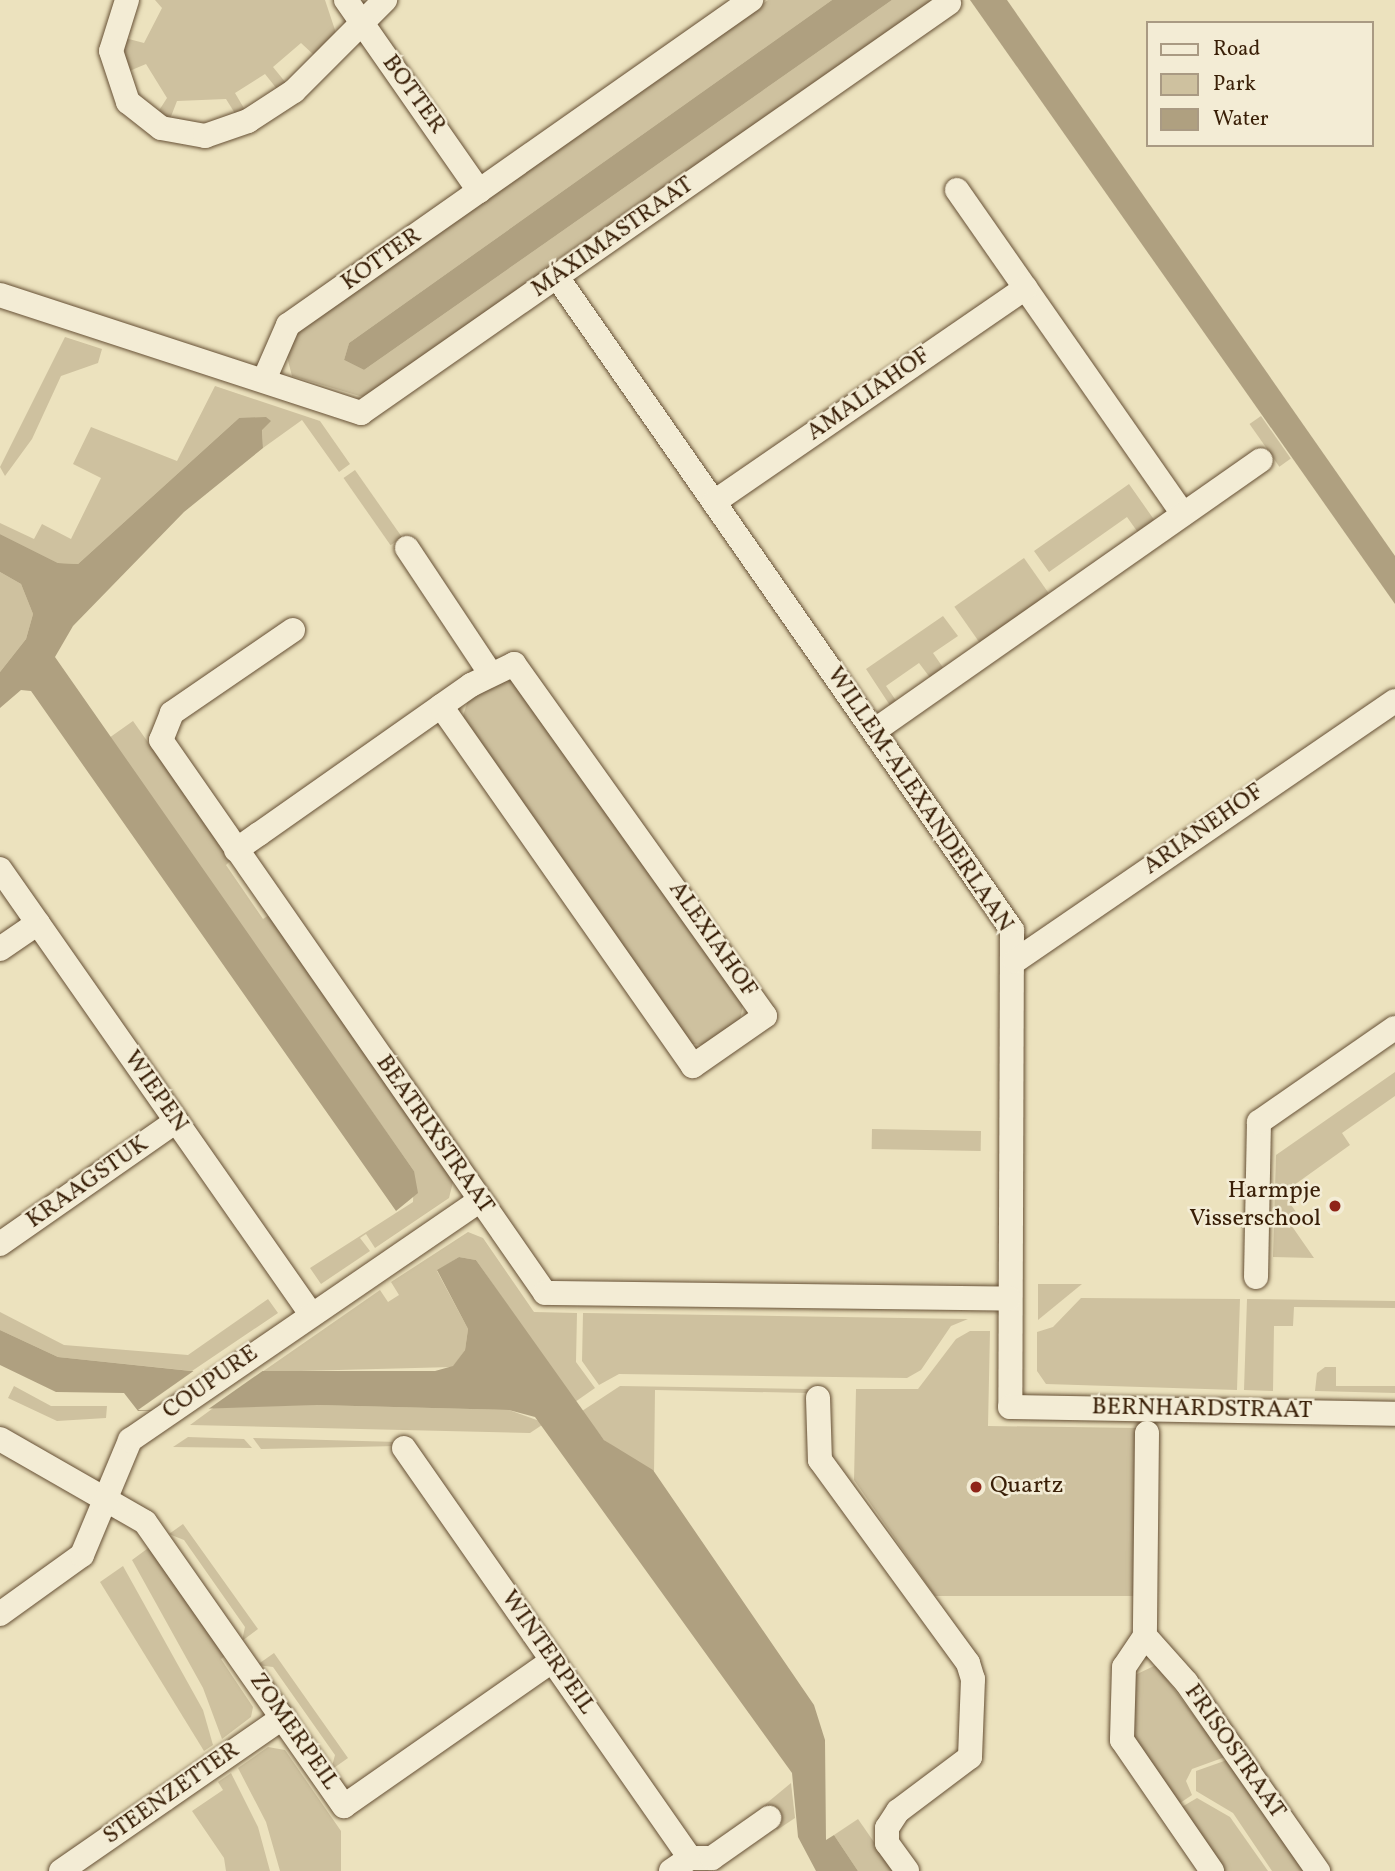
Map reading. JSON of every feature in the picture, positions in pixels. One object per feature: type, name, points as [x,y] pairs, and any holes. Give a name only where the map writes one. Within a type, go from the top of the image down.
[{"type":"street","points":[[127,0],[112,38],[121,89],[147,120],[191,135],[221,133],[263,112],[307,80],[385,0]]},
{"type":"street","name":"BOTTER","points":[[346,0],[479,191]]},
{"type":"street","name":"KOTTER","points":[[264,380],[288,325],[751,0]]},
{"type":"street","name":"MÁXIMASTRAAT","points":[[264,380],[361,413],[949,3]]},
{"type":"street","points":[[957,190],[1183,514]]},
{"type":"street","name":"WILLEM-ALEXANDERLAAN","points":[[557,277],[1012,930],[1014,961],[1010,1407]]},
{"type":"street","name":"AMALIAHOF","points":[[714,502],[1025,288]]},
{"type":"street","points":[[0,295],[264,380]]},
{"type":"street","points":[[874,731],[1261,460]]},
{"type":"street","points":[[407,548],[490,673]]},
{"type":"street","name":"BEATRIXSTRAAT","points":[[293,630],[172,713],[160,733],[236,850],[545,1293],[1009,1299]]},
{"type":"street","name":"ALEXIAHOF","points":[[236,850],[441,706],[509,663],[523,672],[765,1016],[693,1066],[441,706]]},
{"type":"street","name":"ARIANEHOF","points":[[1014,961],[1395,701]]},
{"type":"street","name":"WIEPEN","points":[[0,869],[311,1314]]},
{"type":"street","points":[[0,949],[38,923]]},
{"type":"street","points":[[1256,1277],[1259,1122],[1395,1028]]},
{"type":"street","name":"KRAAGSTUK","points":[[0,1244],[176,1122]]},
{"type":"street","name":"COUPURE","points":[[0,1614],[82,1555],[127,1444],[231,1369],[480,1200]]},
{"type":"street","points":[[818,1398],[821,1460],[968,1663],[973,1679],[970,1757],[898,1811],[887,1828],[887,1843],[907,1871]]},
{"type":"street","name":"BERNHARDSTRAAT","points":[[1010,1407],[1395,1414]]},
{"type":"street","points":[[1147,1433],[1144,1636],[1124,1667],[1122,1740],[1212,1871]]},
{"type":"street","name":"ZOMERPEIL","points":[[0,1439],[107,1497],[150,1527],[344,1806],[552,1661]]},
{"type":"street","name":"WINTERPEIL","points":[[404,1448],[552,1661],[681,1864],[712,1858],[769,1818]]},
{"type":"street","name":"FRISOSTRAAT","points":[[1144,1636],[1186,1682],[1318,1871]]},
{"type":"street","name":"STEENZETTER","points":[[61,1871],[283,1717]]},
{"type":"green space","points":[[155,0],[325,0],[336,33],[315,56],[301,43],[273,67],[286,83],[277,89],[265,74],[235,93],[245,110],[236,115],[226,99],[177,101],[170,119],[158,112],[167,98],[146,64],[127,72],[125,61],[125,38],[144,43],[162,8]]},
{"type":"green space","points":[[768,0],[832,0],[349,343],[344,360],[364,370],[892,0],[932,0],[363,397],[292,376],[286,353],[301,328]]},
{"type":"green space","points":[[65,337],[102,349],[98,363],[61,376],[32,439],[5,476],[0,467]]},
{"type":"green space","points":[[215,386],[320,421],[350,464],[339,472],[302,420],[263,448],[262,429],[270,421],[239,418],[78,564],[58,563],[0,534],[0,523],[34,539],[42,524],[71,539],[101,478],[73,464],[91,427],[177,461]]},
{"type":"green space","points":[[1261,416],[1291,459],[1279,467],[1250,424]]},
{"type":"green space","points":[[355,470],[402,537],[391,545],[344,478]]},
{"type":"green space","points":[[1129,484],[1155,521],[1139,534],[1127,517],[1049,572],[1034,551]]},
{"type":"green space","points":[[1024,558],[1050,595],[980,644],[954,607]]},
{"type":"green space","points":[[0,572],[21,584],[33,614],[26,639],[0,672]]},
{"type":"green space","points":[[943,616],[958,636],[933,653],[944,669],[931,679],[919,663],[886,686],[897,702],[891,707],[866,669]]},
{"type":"green space","points":[[511,678],[743,1005],[740,1020],[703,1045],[692,1044],[463,716],[468,700]]},
{"type":"green space","points":[[133,721],[231,860],[226,865],[263,919],[269,915],[454,1178],[449,1198],[375,1248],[366,1234],[360,1238],[370,1251],[321,1284],[310,1268],[413,1202],[414,1171],[109,738]]},
{"type":"green space","points":[[1395,1072],[1395,1096],[1342,1133],[1350,1145],[1283,1193],[1298,1215],[1289,1222],[1314,1258],[1273,1257],[1276,1155]]},
{"type":"green space","points":[[872,1129],[981,1131],[981,1151],[872,1149]]},
{"type":"green space","points":[[468,1232],[483,1238],[534,1312],[577,1313],[576,1362],[595,1388],[575,1402],[476,1260],[459,1257],[437,1271],[468,1329],[465,1350],[453,1367],[262,1372],[380,1290],[388,1302],[399,1295],[391,1282]]},
{"type":"green space","points":[[1038,1284],[1082,1284],[1038,1320]]},
{"type":"green space","points":[[1081,1298],[1240,1299],[1237,1390],[1046,1384],[1037,1371],[1037,1332],[1053,1327]]},
{"type":"green space","points":[[268,1299],[278,1313],[192,1371],[58,1357],[0,1330],[0,1312],[64,1345],[188,1355]]},
{"type":"green space","points":[[1247,1299],[1395,1301],[1395,1308],[1294,1307],[1293,1326],[1274,1326],[1273,1391],[1244,1390]]},
{"type":"green space","points":[[583,1313],[968,1319],[951,1326],[921,1370],[907,1378],[619,1374],[599,1385],[582,1361]]},
{"type":"green space","points":[[970,1331],[990,1331],[988,1426],[1138,1428],[1134,1596],[935,1596],[854,1480],[856,1389],[918,1389],[956,1339]]},
{"type":"green space","points":[[1325,1367],[1336,1367],[1336,1386],[1395,1386],[1395,1393],[1315,1391],[1317,1373]]},
{"type":"green space","points":[[14,1386],[51,1406],[107,1406],[106,1418],[57,1421],[8,1398]]},
{"type":"green space","points":[[620,1386],[808,1389],[808,1393],[655,1390],[654,1474],[604,1440],[582,1411]]},
{"type":"green space","points":[[317,1405],[509,1410],[545,1423],[530,1433],[190,1425],[216,1406]]},
{"type":"green space","points":[[188,1437],[244,1439],[252,1448],[173,1447]]},
{"type":"green space","points":[[253,1438],[398,1442],[398,1446],[261,1449]]},
{"type":"green space","points":[[183,1524],[258,1629],[242,1641],[245,1627],[184,1540],[169,1534]]},
{"type":"green space","points":[[151,1546],[227,1655],[221,1659],[253,1707],[251,1717],[222,1739],[203,1688],[132,1560]]},
{"type":"green space","points":[[123,1566],[203,1710],[213,1745],[204,1751],[100,1582]]},
{"type":"green space","points":[[274,1653],[348,1758],[331,1770],[335,1755],[273,1667],[257,1665]]},
{"type":"green space","points":[[1156,1665],[1225,1757],[1192,1769],[1186,1781],[1192,1795],[1177,1805],[1134,1742],[1133,1676]]},
{"type":"green space","points":[[268,1747],[285,1750],[341,1831],[341,1871],[280,1871],[266,1822],[238,1768]]},
{"type":"green space","points":[[1227,1760],[1305,1871],[1272,1871],[1233,1813],[1196,1791],[1196,1771]]},
{"type":"green space","points":[[231,1773],[258,1827],[270,1871],[226,1871],[224,1858],[192,1811],[223,1790],[218,1782]]},
{"type":"green space","points":[[791,1783],[795,1818],[777,1830],[762,1807]]},
{"type":"green space","points":[[1197,1798],[1230,1817],[1268,1871],[1224,1871],[1180,1808]]},
{"type":"green space","points":[[858,1819],[894,1871],[858,1871],[834,1835]]},
{"type":"water","points":[[832,0],[892,0],[364,370],[344,360],[349,343]]},
{"type":"water","points":[[970,0],[1007,0],[1395,556],[1395,604]]},
{"type":"water","points":[[266,417],[271,421],[262,430],[263,448],[184,512],[73,626],[55,657],[414,1171],[418,1193],[396,1211],[31,691],[21,690],[0,708],[0,672],[26,639],[33,614],[21,584],[0,572],[0,534],[58,563],[78,564],[239,418]]},
{"type":"water","points":[[459,1257],[476,1260],[604,1440],[653,1470],[814,1705],[825,1740],[826,1840],[834,1835],[858,1871],[816,1871],[798,1837],[792,1773],[535,1417],[509,1410],[317,1405],[138,1411],[124,1393],[56,1392],[0,1365],[0,1330],[58,1357],[191,1371],[435,1371],[453,1366],[465,1350],[468,1329],[437,1270]]},
{"type":"pier","points":[[195,1370],[264,1370],[207,1410],[138,1410]]},
{"type":"place","name":"Harmpje Visserschool","points":[[1335,1206]]},
{"type":"place","name":"Quartz","points":[[976,1487]]}]
